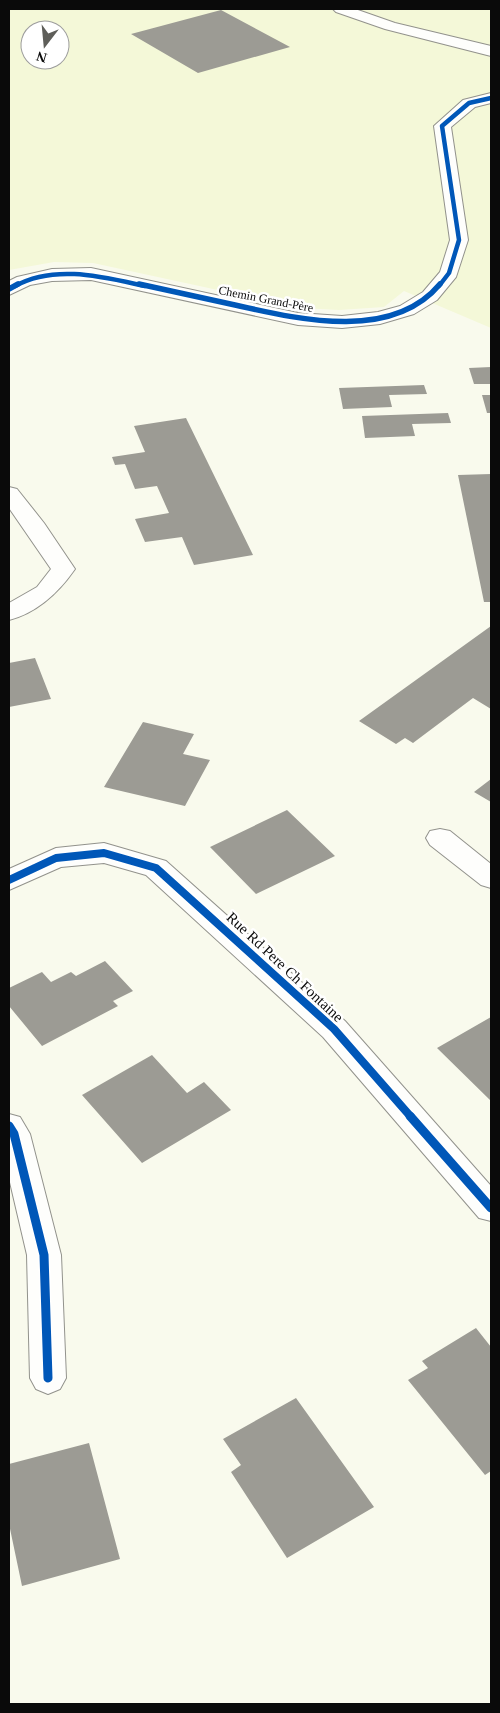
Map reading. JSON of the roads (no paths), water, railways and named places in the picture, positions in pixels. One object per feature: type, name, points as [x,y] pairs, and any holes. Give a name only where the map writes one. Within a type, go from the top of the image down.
[{"type":"street","points":[[341,9],[390,26],[491,51]]},
{"type":"street","name":"Chemin Grand-Père","points":[[9,290],[24,282],[52,275],[91,274],[298,319],[342,322],[380,318],[407,310],[430,296],[449,273],[459,240],[442,126],[468,103],[491,98]]},
{"type":"street","points":[[9,494],[36,528],[63,569],[45,592],[9,612]]},
{"type":"street","points":[[440,838],[491,878]]},
{"type":"street","name":"Rue Rd Pere Ch Fontaine","points":[[9,880],[56,858],[104,852],[156,868],[334,1029],[491,1208]]},
{"type":"street","points":[[9,1126],[14,1134],[44,1255],[48,1378]]}]
